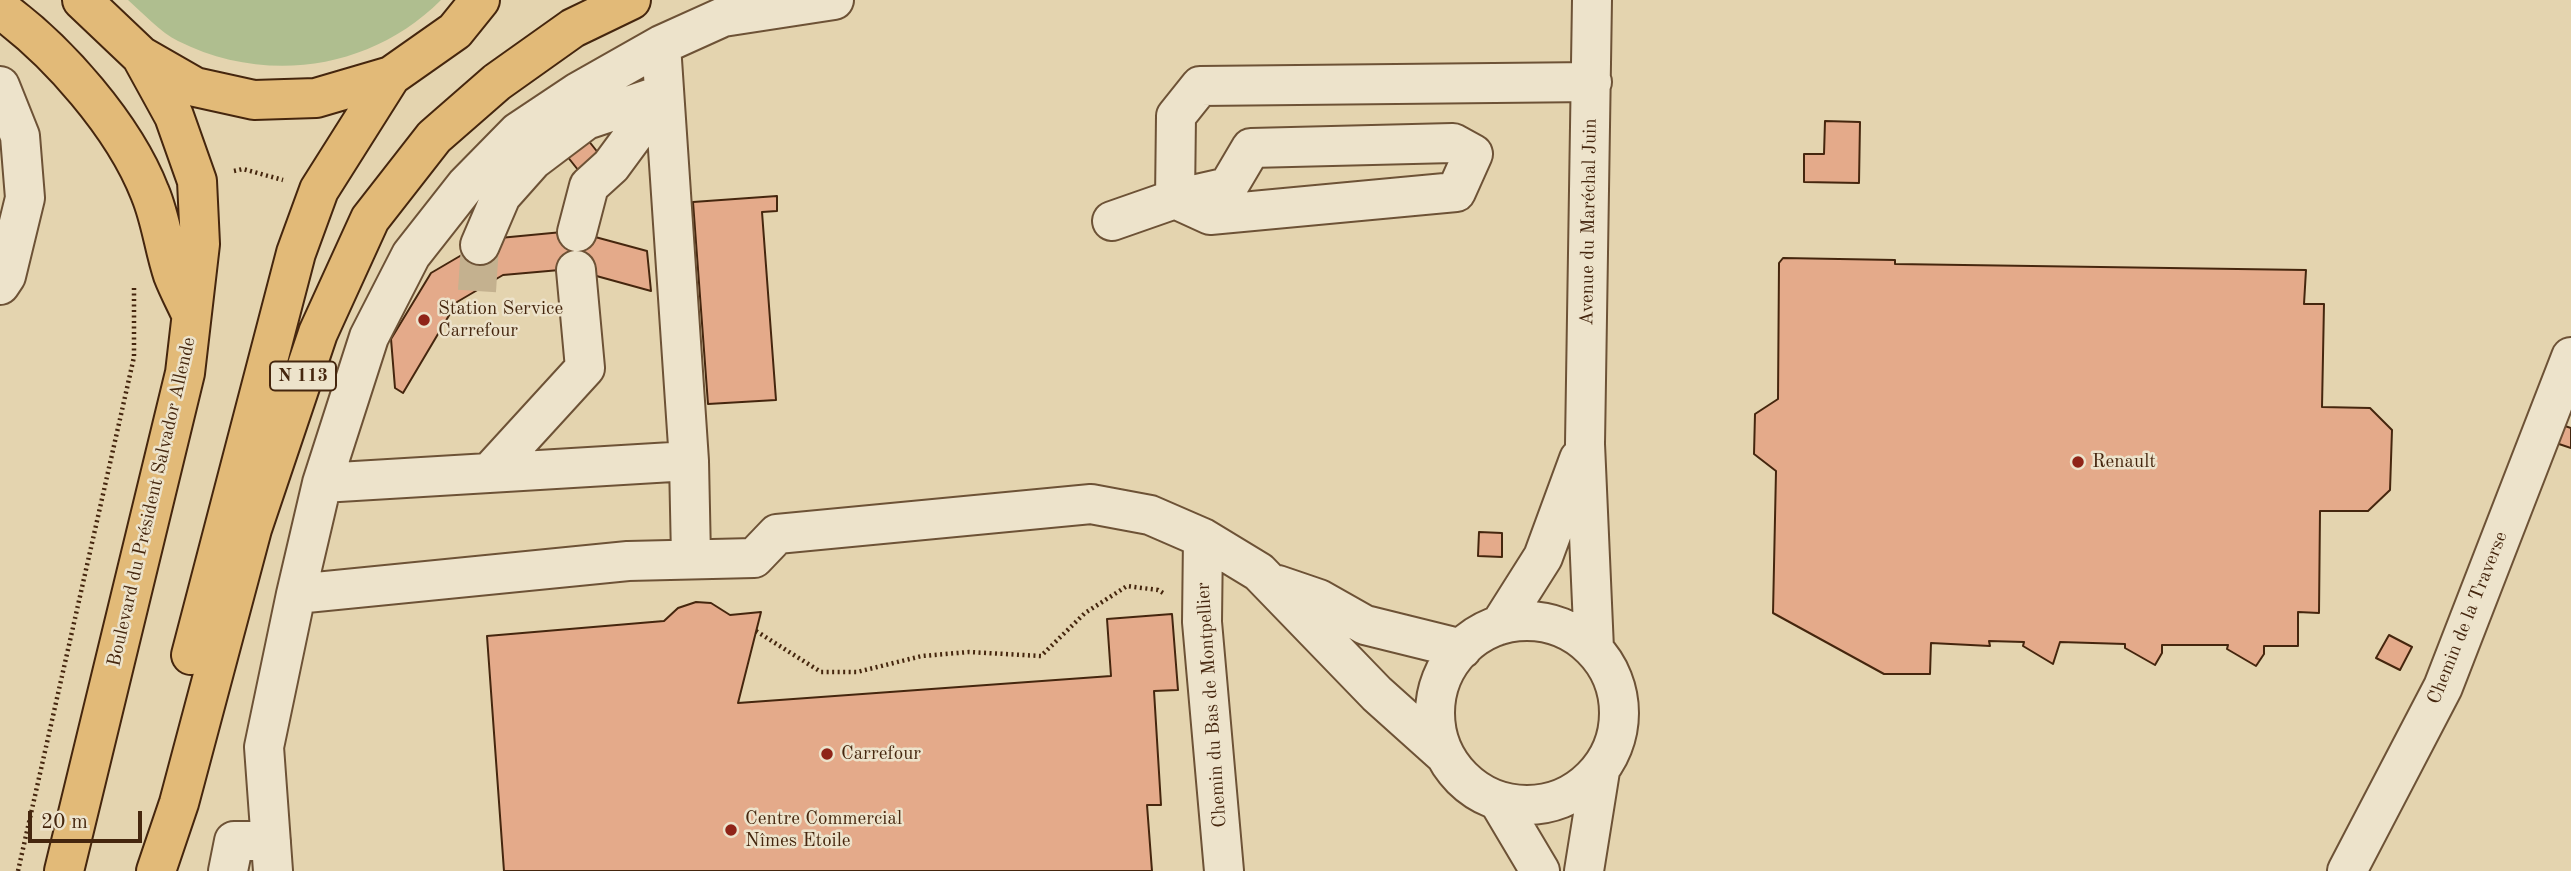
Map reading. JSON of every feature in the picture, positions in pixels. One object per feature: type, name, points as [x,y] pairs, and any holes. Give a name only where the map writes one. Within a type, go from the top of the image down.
[{"type":"main road","points":[[82,0],[141,56],[195,87],[254,100],[316,99],[391,76],[455,31],[480,0]]},
{"type":"main road","name":"N 113","points":[[156,871],[179,803],[252,529],[318,333],[370,219],[434,137],[497,82],[573,28],[631,0]]},
{"type":"main road","points":[[0,9],[32,32],[87,94],[134,156],[151,195],[173,276],[193,318]]},
{"type":"main road","name":"Boulevard du Président Salvador Allende","points":[[64,871],[185,373],[200,244],[197,181],[174,116],[141,56]]},
{"type":"main road","points":[[136,871],[296,253],[319,190],[391,76]]},
{"type":"street","points":[[228,871],[234,841],[272,856],[264,747],[296,594],[322,483],[369,337],[411,255],[467,185],[518,132],[578,92],[661,45],[723,18],[834,0]]},
{"type":"street","name":"Avenue du Maréchal Juin","points":[[1592,0],[1585,444],[1594,649]]},
{"type":"street","points":[[661,45],[689,461],[691,557]]},
{"type":"street","points":[[1175,199],[1176,116],[1200,86],[1592,82]]},
{"type":"street","points":[[0,86],[20,136],[25,198],[6,276],[0,285]]},
{"type":"street","points":[[576,232],[589,187],[611,166],[664,94]]},
{"type":"street","points":[[480,245],[501,196],[533,160],[586,120],[664,94]]},
{"type":"street","points":[[1111,221],[1175,199],[1227,187],[1251,148],[1453,143],[1472,154],[1456,192],[1210,215],[1175,199]]},
{"type":"street","points":[[489,473],[585,368],[576,270]]},
{"type":"street","name":"Chemin de la Traverse","points":[[2347,871],[2443,687],[2571,357]]},
{"type":"street","name":"Avenue du Maréchal Juin","points":[[1500,625],[1543,557],[1585,444]]},
{"type":"street","points":[[322,483],[689,461]]},
{"type":"street","points":[[296,594],[474,575],[691,557],[754,558],[777,534],[1091,504],[1150,515],[1203,538],[1243,562],[1269,582],[1377,694],[1445,755]]},
{"type":"street","name":"Chemin du Bas de Montpellier","points":[[1203,538],[1202,622],[1224,871]]},
{"type":"street","points":[[1269,582],[1319,599],[1364,625],[1462,649]]},
{"type":"street","points":[[1584,871],[1600,771],[1613,747],[1619,720],[1617,695],[1609,670],[1594,649],[1574,633],[1550,624],[1525,621],[1500,625],[1480,634],[1462,649],[1444,673],[1436,701],[1437,734],[1445,755],[1458,775],[1477,791],[1499,802],[1527,806],[1555,802],[1579,790],[1600,771]]},
{"type":"street","points":[[1499,802],[1540,871]]},
{"type":"path","points":[[231,172],[243,169],[289,182]]},
{"type":"path","points":[[18,871],[134,357],[134,279]]},
{"type":"path","points":[[756,631],[821,672],[856,671],[922,656],[969,652],[1041,656],[1085,613],[1127,586],[1158,590],[1172,600]]},
{"type":"green space","points":[[128,0],[441,0],[413,24],[383,42],[350,55],[316,63],[281,66],[246,63],[212,55],[178,41],[158,28]]},
{"type":"building","points":[[1825,121],[1860,122],[1859,183],[1804,182],[1804,154],[1824,154]]},
{"type":"building","points":[[584,135],[607,164],[586,180],[563,151]]},
{"type":"building","points":[[777,196],[777,211],[762,212],[776,400],[708,404],[693,202]]},
{"type":"building","name":"Station Service Carrefour","points":[[573,231],[647,251],[651,291],[571,269],[503,275],[457,302],[403,393],[395,388],[391,339],[431,273],[489,239]]},
{"type":"building","name":"Renault","points":[[1783,258],[1895,260],[1895,264],[2306,270],[2304,304],[2324,304],[2322,407],[2370,408],[2392,430],[2390,490],[2368,511],[2320,511],[2319,613],[2298,612],[2298,646],[2264,646],[2264,654],[2256,666],[2227,649],[2228,645],[2162,645],[2162,653],[2155,665],[2125,648],[2125,644],[2060,642],[2053,664],[2023,646],[2024,642],[1989,641],[1990,646],[1931,643],[1930,674],[1884,674],[1773,613],[1776,471],[1754,454],[1755,414],[1778,399],[1779,263]]},
{"type":"building","points":[[2562,425],[2571,428],[2571,448],[2556,443]]},
{"type":"building","points":[[1479,532],[1502,533],[1502,557],[1478,556]]},
{"type":"building","name":"Carrefour","points":[[696,602],[711,603],[730,615],[761,612],[738,703],[1111,676],[1107,619],[1172,614],[1178,690],[1154,691],[1161,805],[1147,805],[1152,871],[504,871],[487,636],[664,621],[678,608]]},
{"type":"building","points":[[2389,635],[2412,647],[2400,670],[2376,658]]},
{"type":"tunnel","points":[[477,291],[480,245]]},
{"type":"place","name":"Station Service Carrefour","points":[[424,320]]},
{"type":"place","name":"Renault","points":[[2078,462]]},
{"type":"place","name":"Carrefour","points":[[827,754]]},
{"type":"place","name":"Centre Commercial Nîmes Etoile","points":[[731,830]]}]
